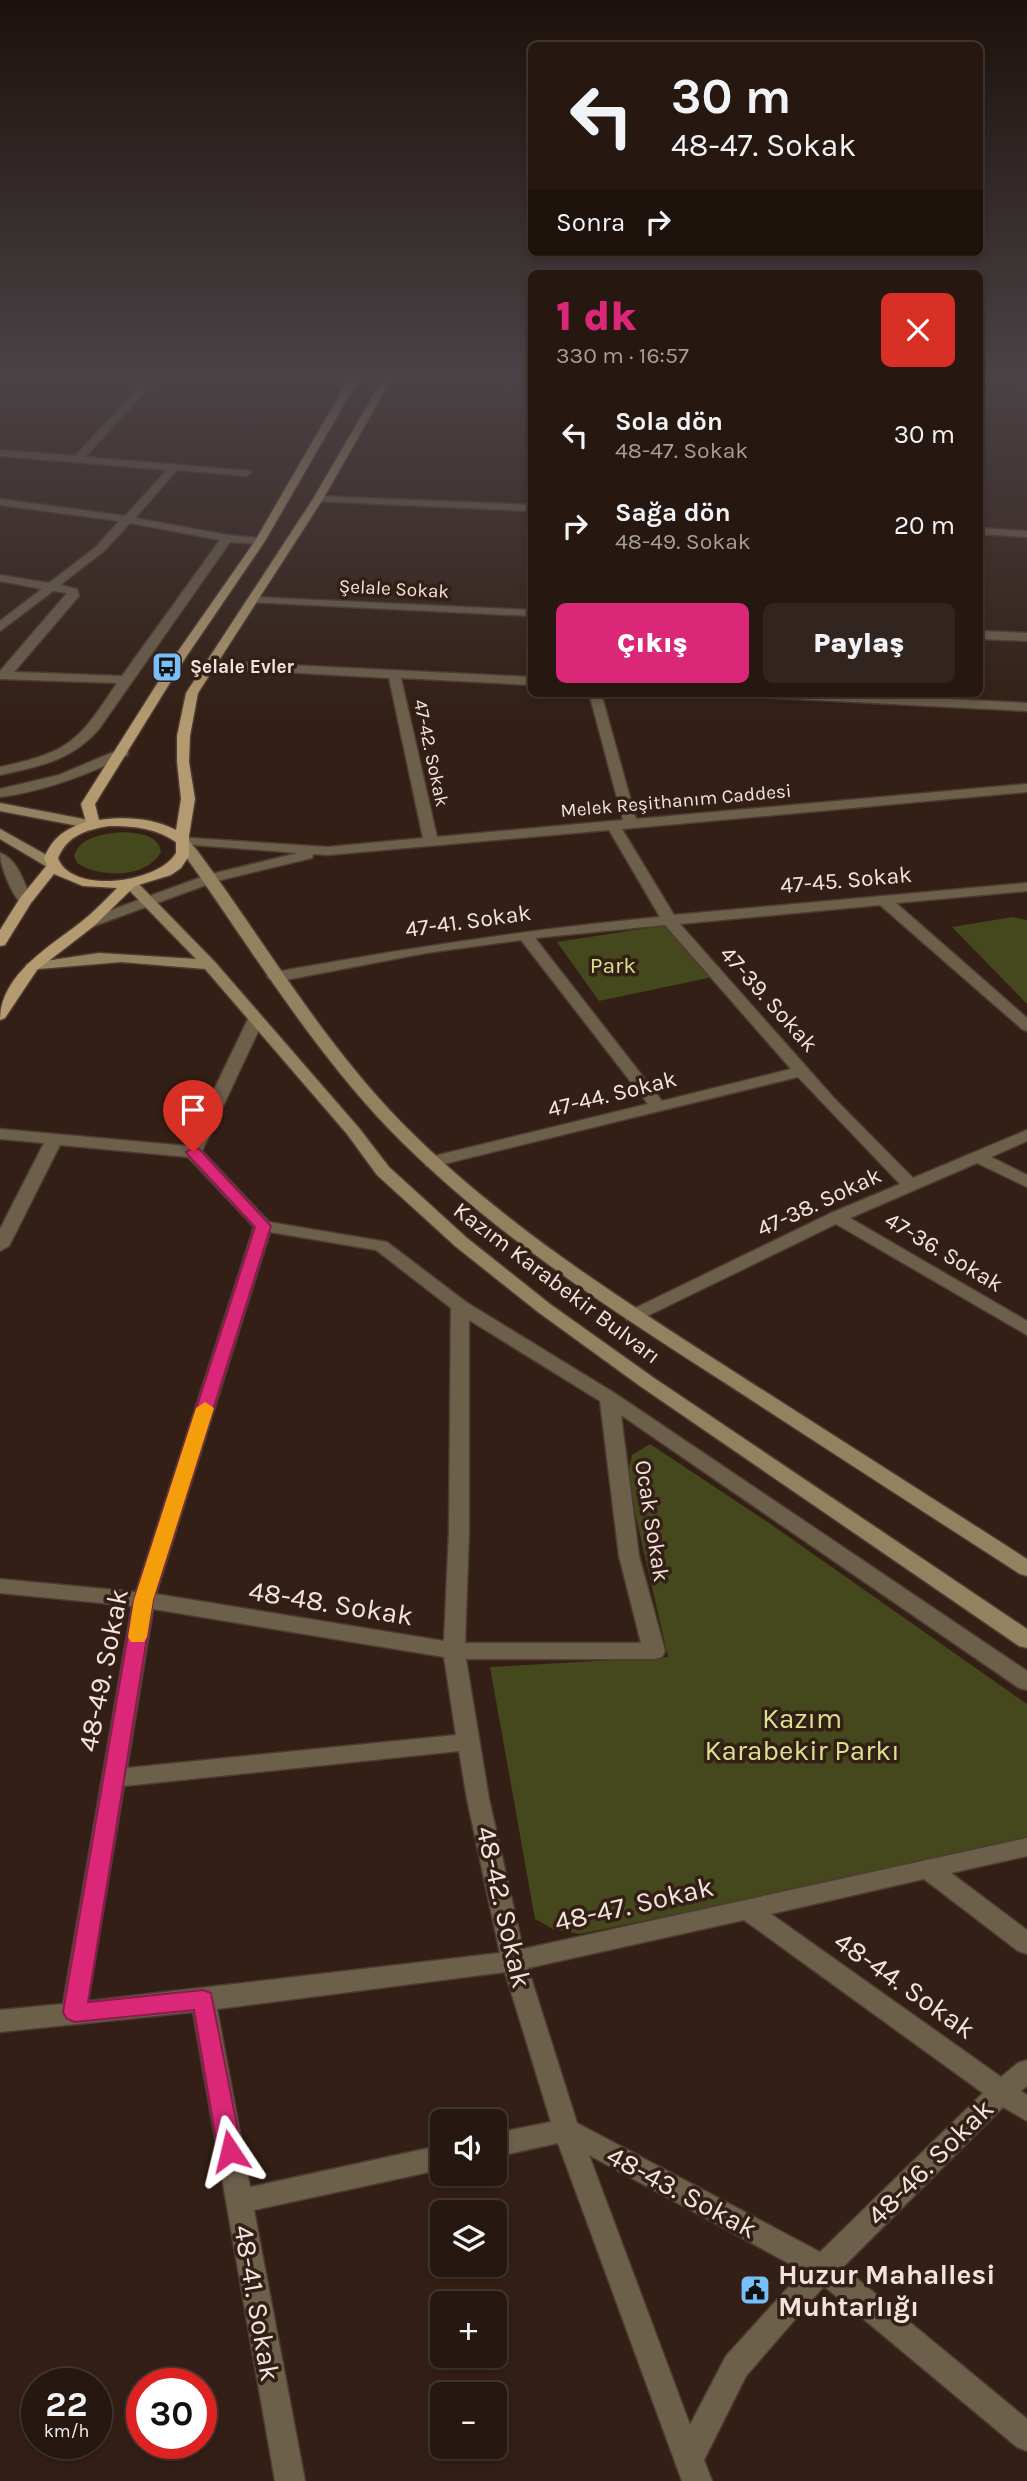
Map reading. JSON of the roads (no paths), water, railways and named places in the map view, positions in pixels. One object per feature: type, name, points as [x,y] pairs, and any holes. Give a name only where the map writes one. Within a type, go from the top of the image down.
[{"type":"main road","points":[[94,825],[88,804],[124,752],[180,657],[260,541],[289,491]]},
{"type":"main road","points":[[0,833],[54,865],[62,874],[80,881],[130,883],[158,875],[174,866],[183,854],[181,840],[188,806],[183,763],[185,713],[192,693],[323,491]]},
{"type":"main road","points":[[0,807],[94,825]]},
{"type":"main road","points":[[54,865],[51,855],[57,844],[72,833],[94,825],[128,822],[151,824],[169,830],[181,840]]},
{"type":"main road","name":"Kazım Karabekir Bulvarı","points":[[181,840],[212,878],[275,977],[355,1080],[432,1162],[533,1247],[633,1316],[1027,1569]]},
{"type":"main road","points":[[0,942],[25,901],[54,865]]},
{"type":"main road","points":[[0,1015],[32,967],[89,923],[130,883]]},
{"type":"main road","name":"Kazım Karabekir Bulvarı","points":[[130,883],[210,965],[353,1131],[383,1171],[461,1242],[544,1308],[647,1382],[1027,1640]]},
{"type":"main road","points":[[32,967],[95,956],[134,956],[210,965]]},
{"type":"street","points":[[0,627],[100,549],[152,491]]},
{"type":"street","points":[[318,499],[528,508]]},
{"type":"street","points":[[0,502],[260,541]]},
{"type":"street","points":[[983,531],[1027,534]]},
{"type":"street","points":[[0,771],[43,762],[80,743],[95,726],[227,538]]},
{"type":"street","points":[[0,578],[74,591],[73,596],[2,675]]},
{"type":"street","name":"Şelale Sokak","points":[[254,600],[528,613]]},
{"type":"street","points":[[983,635],[1027,637]]},
{"type":"street","points":[[211,665],[528,681]]},
{"type":"street","name":"47-42. Sokak","points":[[394,673],[431,842]]},
{"type":"street","points":[[2,675],[125,680]]},
{"type":"street","points":[[596,697],[631,825]]},
{"type":"street","points":[[835,697],[1027,707]]},
{"type":"street","points":[[0,793],[60,779],[124,752]]},
{"type":"street","name":"Melek Reşithanım Caddesi","points":[[181,840],[328,850],[1027,788]]},
{"type":"street","name":"47-39. Sokak","points":[[614,826],[669,920],[828,1101],[911,1185]]},
{"type":"street","name":"Melek Reşithanım Caddesi","points":[[89,923],[212,878],[328,850]]},
{"type":"street","points":[[0,857],[9,866],[25,901]]},
{"type":"street","name":"47-45. Sokak","points":[[669,920],[1027,887]]},
{"type":"street","points":[[883,900],[1027,1026]]},
{"type":"street","name":"47-41. Sokak","points":[[275,977],[426,949],[525,935],[669,920]]},
{"type":"street","points":[[525,935],[658,1106]]},
{"type":"street","points":[[193,1152],[256,1019]]},
{"type":"street","name":"47-44. Sokak","points":[[432,1162],[803,1071]]},
{"type":"street","points":[[0,1134],[193,1152],[263,1226],[381,1246],[460,1306],[609,1398],[1027,1682]]},
{"type":"street","name":"47-38. Sokak","points":[[633,1316],[837,1217],[1027,1135]]},
{"type":"street","points":[[0,1246],[54,1139]]},
{"type":"street","points":[[977,1156],[1027,1182]]},
{"type":"street","name":"47-36. Sokak","points":[[837,1217],[1027,1329]]},
{"type":"street","name":"48-49. Sokak","points":[[75,2012],[144,1600],[263,1226]]},
{"type":"street","name":"48-42. Sokak","points":[[460,1306],[454,1651],[478,1799],[514,1961],[566,2130],[693,2469]]},
{"type":"street","name":"Ocak Sokak","points":[[609,1398],[629,1556],[654,1651]]},
{"type":"street","name":"48-48. Sokak","points":[[0,1586],[144,1600],[454,1651],[654,1651]]},
{"type":"street","points":[[113,1778],[468,1742]]},
{"type":"street","name":"48-47. Sokak","points":[[0,2021],[203,2000],[514,1961],[1027,1847]]},
{"type":"street","points":[[928,1869],[1027,1944]]},
{"type":"street","name":"48-44. Sokak","points":[[747,1909],[1027,2110]]},
{"type":"street","name":"48-41. Sokak","points":[[203,2000],[290,2481]]},
{"type":"street","name":"48-46. Sokak","points":[[693,2469],[736,2366],[823,2268],[1002,2091],[1027,2071]]},
{"type":"street","points":[[507,2142],[566,2130]]},
{"type":"street","name":"48-43. Sokak","points":[[566,2130],[823,2268],[1027,2437]]},
{"type":"street","points":[[239,2201],[430,2160]]},
{"type":"place","name":"Şelale Evler","points":[[167,667]]},
{"type":"place","name":"Huzur Mahallesi Muhtarlığı","points":[[755,2290]]},
{"type":"park label","name":"Park","points":[[613,965]]},
{"type":"park label","name":"Kazım Karabekir Parkı","points":[[802,1734]]}]
